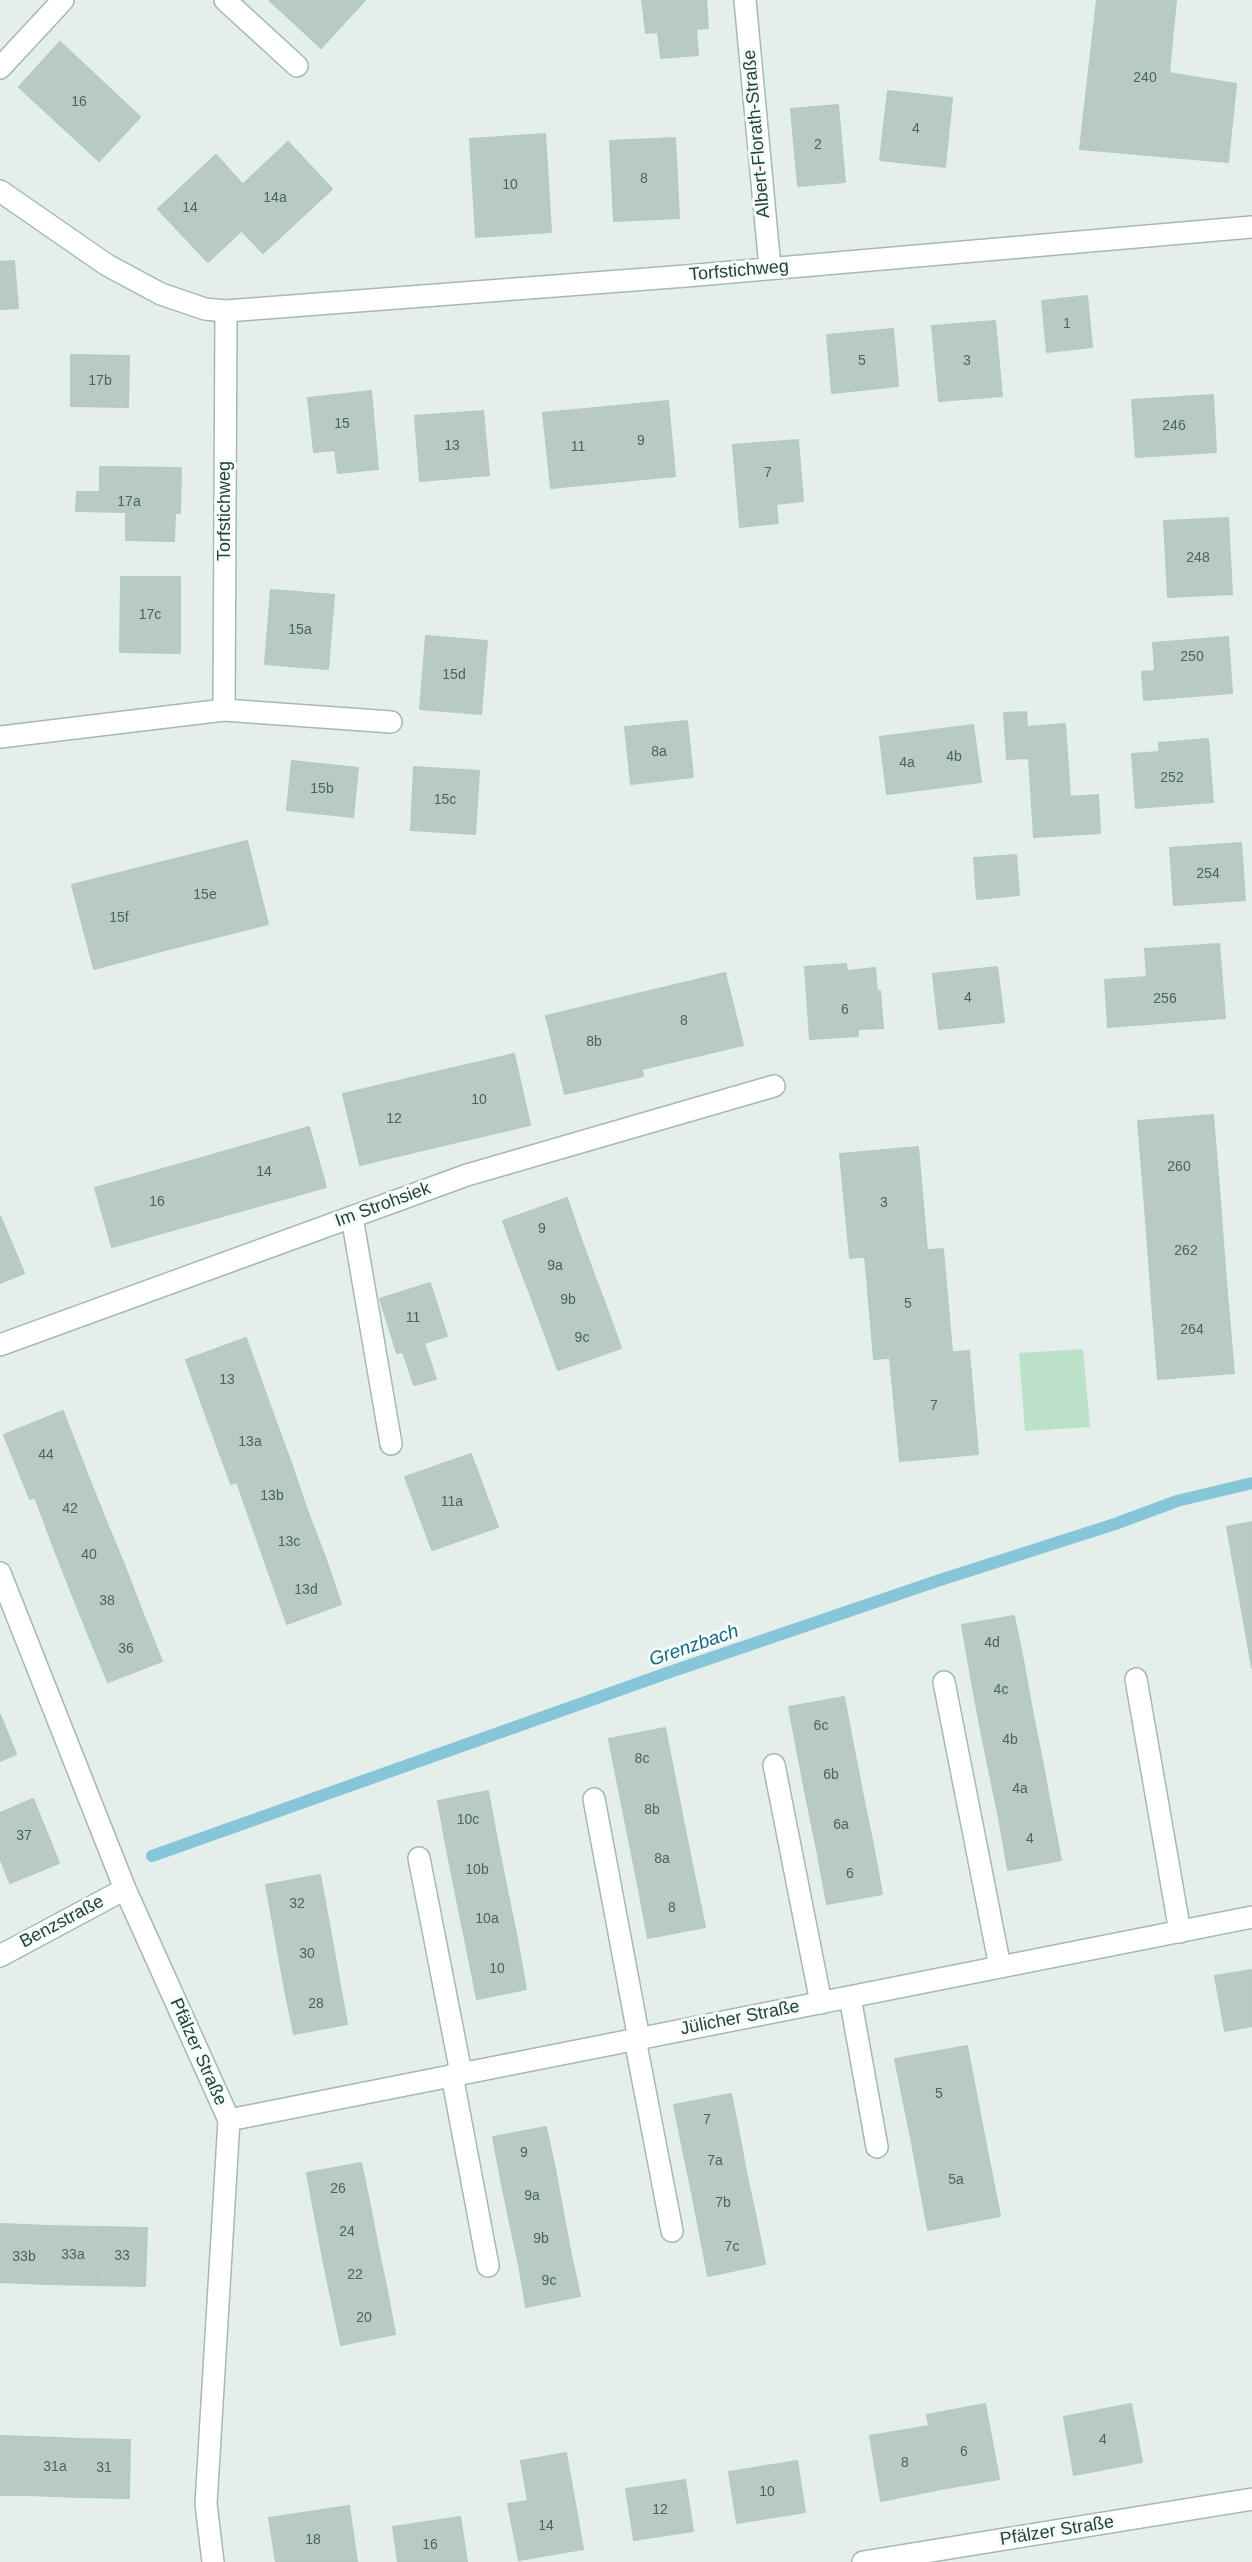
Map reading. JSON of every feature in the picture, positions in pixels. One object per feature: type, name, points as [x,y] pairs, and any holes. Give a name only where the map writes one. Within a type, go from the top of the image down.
[{"type":"street","points":[[0,68],[63,0]]},
{"type":"street","points":[[225,0],[297,66]]},
{"type":"street","name":"Albert-Florath-Straße","points":[[744,0],[770,268]]},
{"type":"street","name":"Torfstichweg","points":[[0,191],[107,265],[150,289],[184,304],[226,311],[1252,227]]},
{"type":"street","name":"Torfstichweg","points":[[225,710],[226,311]]},
{"type":"street","points":[[0,737],[225,710],[391,722]]},
{"type":"street","name":"Im Strohsiek","points":[[0,1345],[467,1175],[774,1086]]},
{"type":"street","points":[[352,1217],[391,1444]]},
{"type":"street","name":"Pfälzer Straße","points":[[0,1573],[125,1889],[229,2120],[206,2504],[213,2562]]},
{"type":"street","points":[[1136,1679],[1181,1931]]},
{"type":"street","points":[[944,1682],[1000,1967]]},
{"type":"street","points":[[774,1765],[821,2003]]},
{"type":"street","points":[[594,1799],[671,2231]]},
{"type":"street","points":[[419,1858],[488,2266]]},
{"type":"street","name":"Benzstraße","points":[[0,1956],[125,1889]]},
{"type":"street","name":"Jülicher Straße","points":[[229,2120],[1252,1917]]},
{"type":"street","points":[[850,1997],[877,2147]]},
{"type":"street","name":"Pfälzer Straße","points":[[863,2562],[1252,2499]]},
{"type":"green space","points":[[1083,1349],[1090,1427],[1025,1431],[1019,1353]]},
{"type":"building","points":[[269,0],[308,0],[290,19]]},
{"type":"building","points":[[308,0],[365,0],[321,48],[290,19]]},
{"type":"building","points":[[642,0],[706,0],[708,28],[646,33]]},
{"type":"building","points":[[1097,0],[1176,0],[1169,73],[1236,84],[1228,162],[1080,149]]},
{"type":"building","points":[[696,29],[698,55],[661,58],[658,32]]},
{"type":"building","points":[[60,42],[140,117],[99,161],[19,87]]},
{"type":"building","points":[[888,91],[952,98],[945,167],[880,160]]},
{"type":"building","points":[[838,105],[845,182],[798,186],[791,109]]},
{"type":"building","points":[[545,134],[551,232],[476,237],[470,139]]},
{"type":"building","points":[[675,138],[679,218],[614,221],[610,141]]},
{"type":"building","points":[[288,142],[332,189],[263,253],[219,207]]},
{"type":"building","points":[[216,155],[243,185],[219,207],[241,231],[208,262],[158,209]]},
{"type":"building","points":[[14,261],[18,308],[0,309],[0,262]]},
{"type":"building","points":[[1087,296],[1092,347],[1047,352],[1042,301]]},
{"type":"building","points":[[995,321],[1002,396],[939,401],[932,326]]},
{"type":"building","points":[[893,329],[898,386],[832,393],[827,335]]},
{"type":"building","points":[[71,355],[129,356],[128,407],[71,406]]},
{"type":"building","points":[[371,391],[378,469],[338,473],[335,450],[314,452],[308,398]]},
{"type":"building","points":[[1213,395],[1216,452],[1136,457],[1132,400]]},
{"type":"building","points":[[668,401],[675,476],[613,482],[606,407]]},
{"type":"building","points":[[606,407],[613,482],[551,488],[543,413]]},
{"type":"building","points":[[483,411],[489,475],[420,481],[415,416]]},
{"type":"building","points":[[798,440],[803,501],[776,504],[778,523],[740,527],[733,445]]},
{"type":"building","points":[[100,467],[181,468],[180,513],[175,513],[174,541],[126,540],[126,512],[76,511],[77,492],[100,492]]},
{"type":"building","points":[[1228,518],[1232,594],[1168,597],[1164,521]]},
{"type":"building","points":[[121,577],[180,577],[180,653],[120,652]]},
{"type":"building","points":[[271,590],[334,595],[328,669],[265,664]]},
{"type":"building","points":[[426,636],[487,641],[481,714],[420,709]]},
{"type":"building","points":[[1228,637],[1232,693],[1144,700],[1142,672],[1155,671],[1153,643]]},
{"type":"building","points":[[1026,712],[1029,758],[1007,759],[1004,713]]},
{"type":"building","points":[[687,721],[693,777],[631,784],[625,727]]},
{"type":"building","points":[[1065,724],[1070,797],[1098,795],[1100,833],[1034,837],[1027,727]]},
{"type":"building","points":[[973,725],[981,782],[935,788],[927,731]]},
{"type":"building","points":[[927,731],[935,788],[887,794],[880,737]]},
{"type":"building","points":[[1208,739],[1213,802],[1136,808],[1132,754],[1159,752],[1159,743]]},
{"type":"building","points":[[292,761],[358,768],[353,817],[287,810]]},
{"type":"building","points":[[414,767],[479,771],[475,834],[411,830]]},
{"type":"building","points":[[247,841],[268,924],[165,950],[143,867]]},
{"type":"building","points":[[1241,843],[1245,900],[1174,905],[1170,848]]},
{"type":"building","points":[[1016,855],[1019,895],[977,899],[974,858]]},
{"type":"building","points":[[143,867],[165,950],[94,969],[72,885]]},
{"type":"building","points":[[1219,944],[1225,1018],[1108,1027],[1105,980],[1147,977],[1145,949]]},
{"type":"building","points":[[846,964],[847,971],[875,968],[883,1028],[858,1029],[858,1036],[810,1039],[805,967]]},
{"type":"building","points":[[997,967],[1004,1022],[939,1029],[933,974]]},
{"type":"building","points":[[725,973],[743,1045],[642,1069],[625,997]]},
{"type":"building","points":[[625,997],[643,1076],[565,1094],[546,1016]]},
{"type":"building","points":[[514,1054],[530,1125],[444,1145],[428,1074]]},
{"type":"building","points":[[428,1074],[444,1145],[360,1165],[343,1094]]},
{"type":"building","points":[[1213,1115],[1221,1214],[1146,1220],[1138,1121]]},
{"type":"building","points":[[309,1127],[326,1187],[219,1217],[202,1158]]},
{"type":"building","points":[[918,1147],[927,1251],[850,1258],[840,1154]]},
{"type":"building","points":[[202,1158],[219,1217],[112,1247],[95,1188]]},
{"type":"building","points":[[567,1198],[580,1236],[517,1260],[503,1221]]},
{"type":"building","points":[[1221,1214],[1226,1282],[1151,1288],[1146,1220]]},
{"type":"building","points":[[0,1216],[24,1273],[0,1283]]},
{"type":"building","points":[[580,1236],[593,1272],[530,1294],[517,1260]]},
{"type":"building","points":[[943,1249],[952,1352],[874,1359],[865,1256]]},
{"type":"building","points":[[593,1272],[606,1306],[543,1329],[530,1294]]},
{"type":"building","points":[[1226,1282],[1234,1373],[1158,1379],[1151,1288]]},
{"type":"building","points":[[430,1283],[447,1336],[424,1343],[436,1379],[414,1385],[403,1352],[397,1353],[380,1299]]},
{"type":"building","points":[[606,1306],[621,1348],[558,1370],[543,1329]]},
{"type":"building","points":[[246,1338],[268,1400],[208,1421],[186,1360]]},
{"type":"building","points":[[969,1351],[978,1454],[900,1461],[890,1358]]},
{"type":"building","points":[[268,1400],[291,1463],[231,1484],[208,1421]]},
{"type":"building","points":[[63,1411],[88,1476],[30,1499],[4,1435]]},
{"type":"building","points":[[471,1454],[498,1527],[432,1550],[405,1477]]},
{"type":"building","points":[[291,1463],[307,1510],[253,1528],[237,1482]]},
{"type":"building","points":[[88,1476],[106,1521],[52,1543],[35,1497]]},
{"type":"building","points":[[307,1510],[325,1557],[270,1576],[253,1528]]},
{"type":"building","points":[[106,1521],[125,1567],[70,1589],[52,1543]]},
{"type":"building","points":[[1252,1522],[1252,1621],[1244,1622],[1227,1527]]},
{"type":"building","points":[[325,1557],[341,1604],[287,1624],[270,1576]]},
{"type":"building","points":[[125,1567],[143,1614],[89,1636],[70,1589]]},
{"type":"building","points":[[143,1614],[162,1661],[108,1682],[89,1636]]},
{"type":"building","points":[[1014,1616],[1023,1660],[970,1671],[962,1625]]},
{"type":"building","points":[[1252,1621],[1252,1668],[1244,1622]]},
{"type":"building","points":[[1023,1660],[1032,1710],[979,1720],[970,1671]]},
{"type":"building","points":[[844,1697],[853,1745],[798,1755],[789,1707]]},
{"type":"building","points":[[1032,1710],[1042,1760],[989,1770],[979,1720]]},
{"type":"building","points":[[0,1715],[16,1754],[0,1761]]},
{"type":"building","points":[[665,1728],[675,1779],[619,1790],[609,1739]]},
{"type":"building","points":[[853,1745],[863,1796],[808,1806],[798,1755]]},
{"type":"building","points":[[1042,1760],[1051,1809],[999,1818],[989,1770]]},
{"type":"building","points":[[675,1779],[685,1830],[629,1840],[619,1790]]},
{"type":"building","points":[[488,1791],[497,1840],[447,1850],[438,1801]]},
{"type":"building","points":[[863,1796],[873,1845],[818,1855],[808,1806]]},
{"type":"building","points":[[33,1799],[59,1863],[10,1883],[0,1858],[0,1813]]},
{"type":"building","points":[[1051,1809],[1061,1860],[1008,1870],[999,1818]]},
{"type":"building","points":[[685,1830],[695,1879],[639,1890],[629,1840]]},
{"type":"building","points":[[497,1840],[507,1890],[457,1900],[447,1850]]},
{"type":"building","points":[[873,1845],[882,1894],[827,1904],[818,1855]]},
{"type":"building","points":[[320,1875],[329,1924],[275,1934],[266,1885]]},
{"type":"building","points":[[695,1879],[705,1927],[648,1938],[639,1890]]},
{"type":"building","points":[[507,1890],[517,1939],[467,1949],[457,1900]]},
{"type":"building","points":[[329,1924],[338,1974],[284,1985],[275,1934]]},
{"type":"building","points":[[517,1939],[526,1989],[477,1999],[467,1949]]},
{"type":"building","points":[[1252,1970],[1252,2026],[1225,2031],[1215,1976]]},
{"type":"building","points":[[338,1974],[347,2024],[294,2034],[284,1985]]},
{"type":"building","points":[[967,2046],[983,2130],[912,2143],[895,2059]]},
{"type":"building","points":[[731,2094],[739,2134],[682,2145],[674,2105]]},
{"type":"building","points":[[546,2127],[555,2169],[501,2180],[493,2137]]},
{"type":"building","points":[[983,2130],[1000,2216],[928,2230],[912,2143]]},
{"type":"building","points":[[739,2134],[747,2177],[691,2188],[682,2145]]},
{"type":"building","points":[[361,2163],[370,2206],[315,2216],[307,2173]]},
{"type":"building","points":[[555,2169],[563,2212],[510,2223],[501,2180]]},
{"type":"building","points":[[747,2177],[756,2218],[699,2229],[691,2188]]},
{"type":"building","points":[[370,2206],[378,2248],[323,2259],[315,2216]]},
{"type":"building","points":[[563,2212],[571,2255],[519,2265],[510,2223]]},
{"type":"building","points":[[756,2218],[765,2264],[708,2276],[699,2229]]},
{"type":"building","points":[[0,2224],[50,2226],[48,2284],[0,2282]]},
{"type":"building","points":[[50,2226],[98,2227],[97,2285],[48,2284]]},
{"type":"building","points":[[98,2227],[147,2228],[145,2286],[97,2285]]},
{"type":"building","points":[[378,2248],[387,2291],[332,2302],[323,2259]]},
{"type":"building","points":[[571,2255],[580,2296],[526,2307],[519,2265]]},
{"type":"building","points":[[387,2291],[395,2334],[341,2345],[332,2302]]},
{"type":"building","points":[[985,2404],[999,2479],[941,2489],[927,2415]]},
{"type":"building","points":[[1131,2404],[1142,2462],[1074,2475],[1064,2417]]},
{"type":"building","points":[[929,2426],[941,2489],[881,2501],[870,2436]]},
{"type":"building","points":[[0,2436],[31,2437],[29,2495],[0,2495]]},
{"type":"building","points":[[31,2437],[80,2439],[79,2497],[29,2495]]},
{"type":"building","points":[[80,2439],[130,2440],[129,2498],[79,2497]]},
{"type":"building","points":[[566,2453],[583,2549],[519,2560],[508,2504],[528,2501],[521,2461]]},
{"type":"building","points":[[797,2461],[805,2512],[737,2523],[729,2472]]},
{"type":"building","points":[[685,2480],[693,2531],[634,2540],[626,2489]]},
{"type":"building","points":[[349,2506],[357,2562],[276,2562],[269,2518]]},
{"type":"building","points":[[460,2517],[467,2562],[398,2562],[393,2527]]},
{"type":"waterway","name":"Grenzbach","points":[[152,1856],[670,1672],[937,1581],[1115,1524],[1177,1501],[1252,1483]]}]
